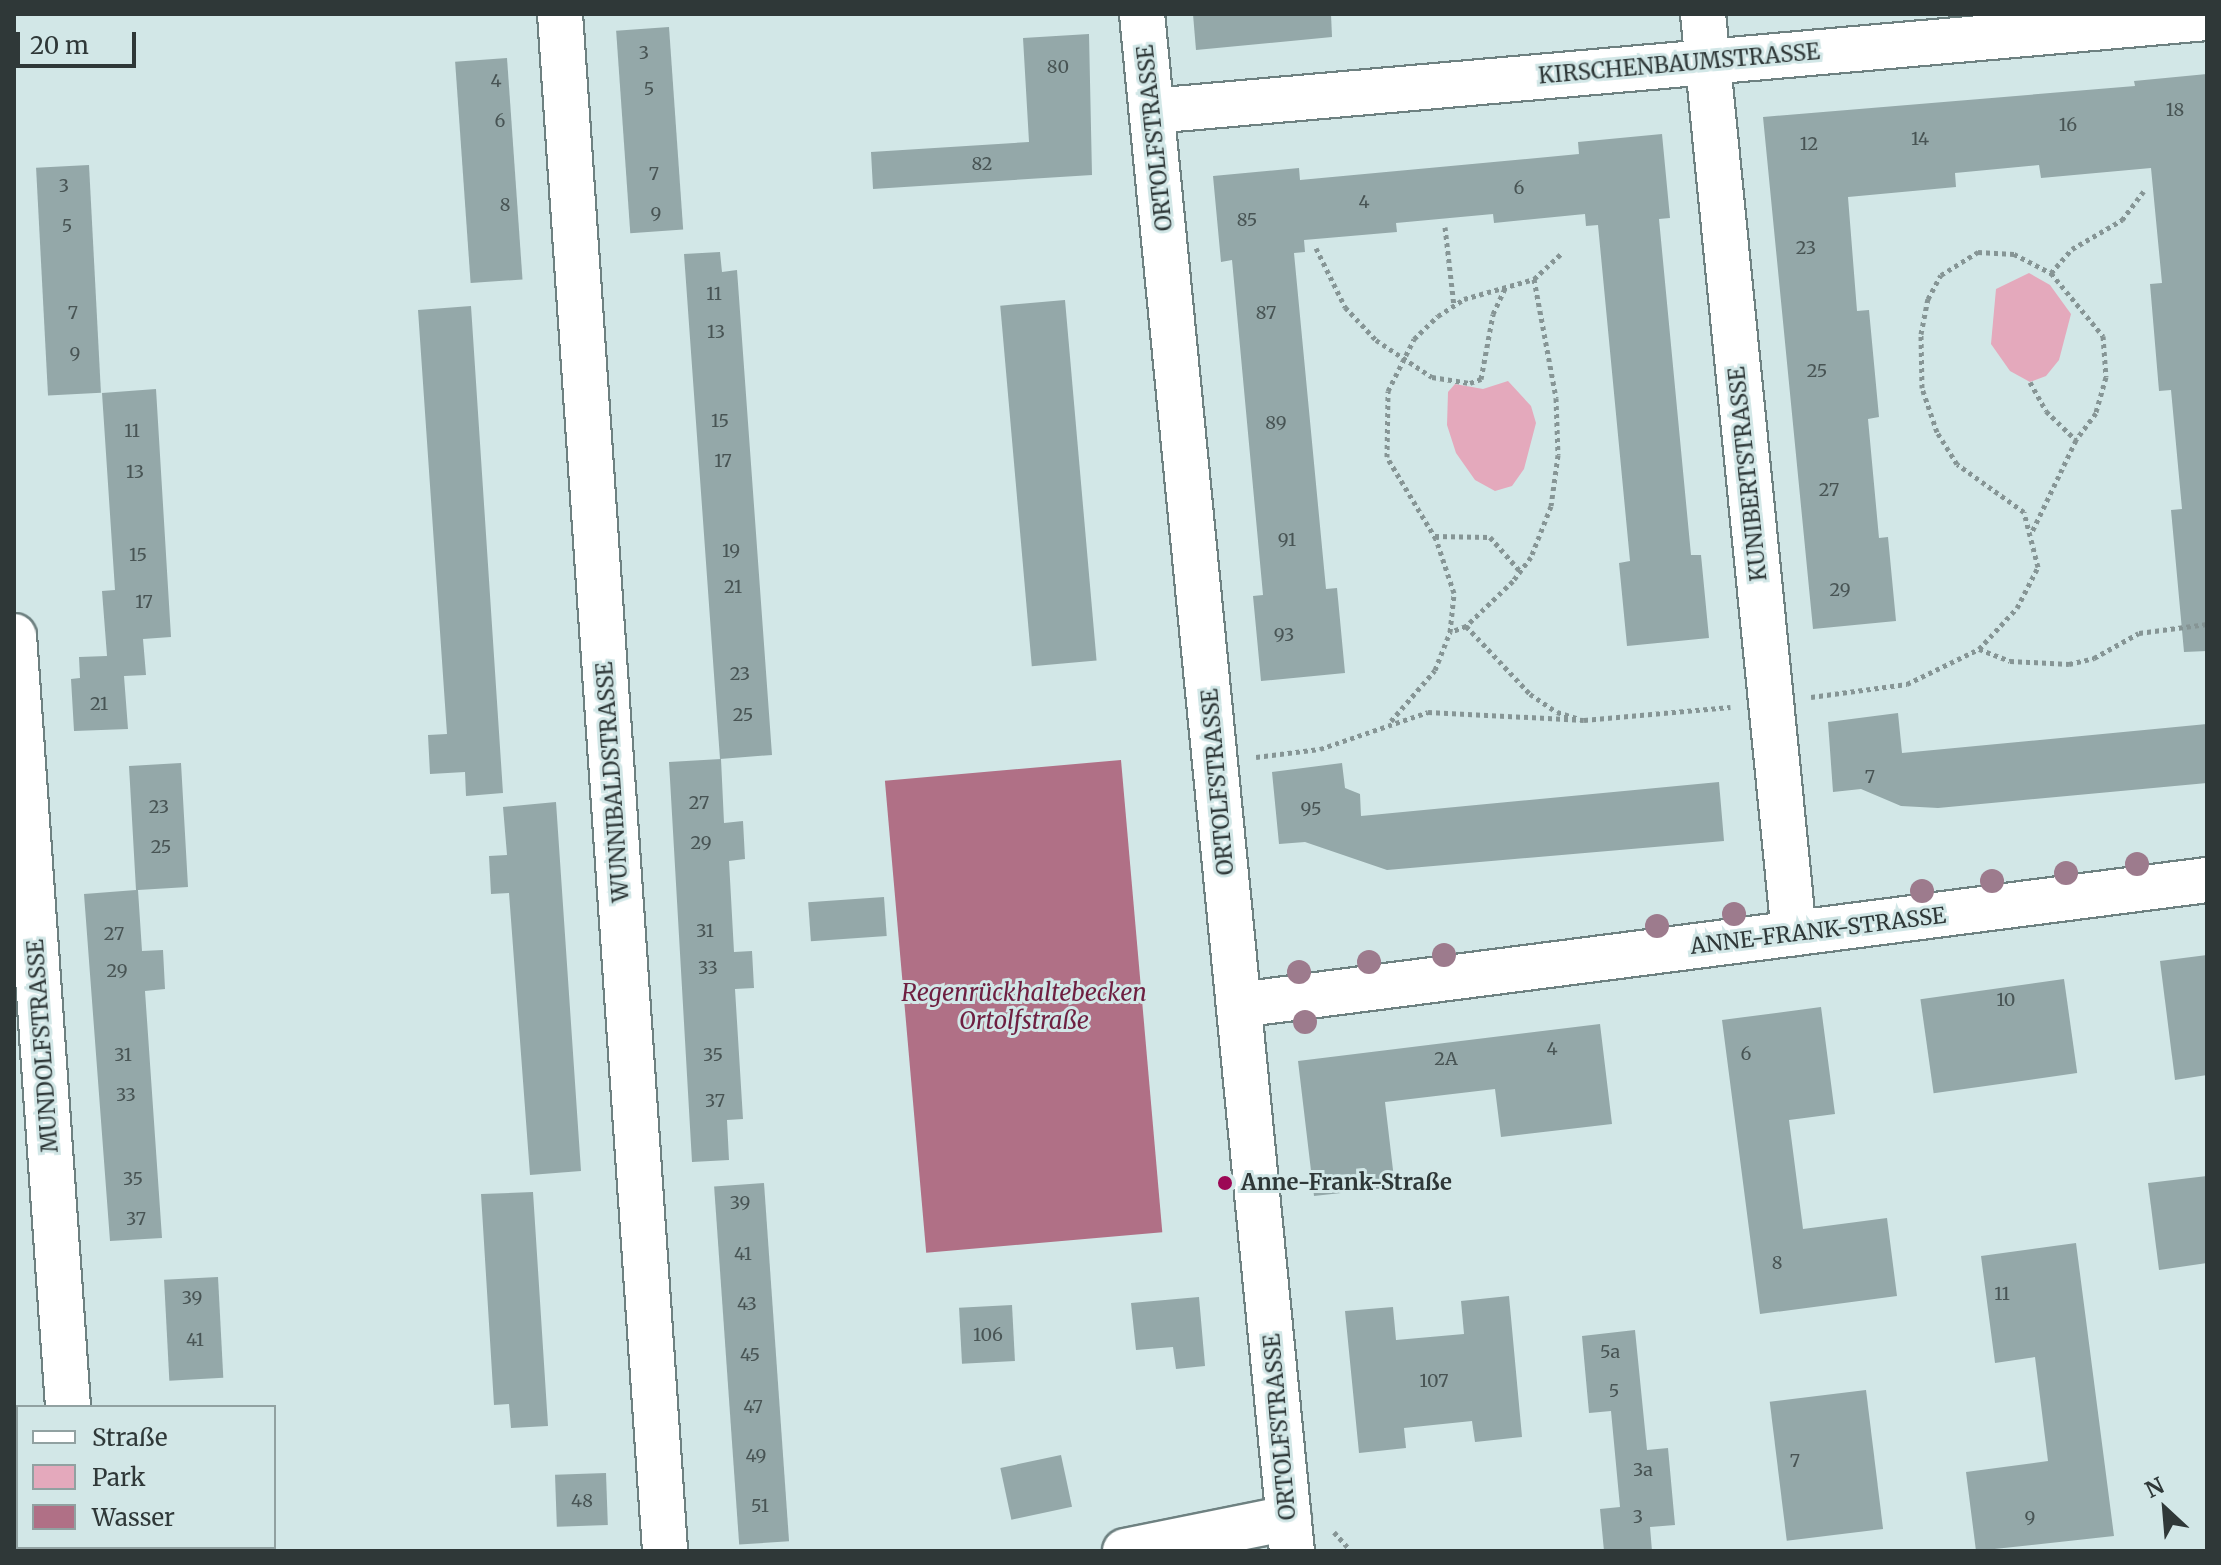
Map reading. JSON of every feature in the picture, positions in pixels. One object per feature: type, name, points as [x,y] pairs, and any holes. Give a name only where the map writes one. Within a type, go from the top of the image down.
[{"type":"street","name":"WUNNIBALDSTRASSE","points":[[560,14],[665,1551]]},
{"type":"street","name":"ORTOLFSTRASSE","points":[[1142,14],[1290,1534]]},
{"type":"street","name":"KUNIBERTSTRASSE","points":[[1703,14],[1794,934]]},
{"type":"street","name":"KIRSCHENBAUMSTRASSE","points":[[1152,111],[2207,18]]},
{"type":"street","name":"MUNDOLFSTRASSE","points":[[14,636],[68,1405]]},
{"type":"street","name":"ANNE-FRANK-STRASSE","points":[[1239,1005],[2207,880]]},
{"type":"street","points":[[1125,1551],[1290,1534]]},
{"type":"path","points":[[2051,273],[2072,249],[2122,220],[2144,191]]},
{"type":"path","points":[[1445,227],[1454,306]]},
{"type":"path","points":[[1316,248],[1345,307],[1376,340],[1432,377],[1481,379],[1493,314],[1506,286]]},
{"type":"path","points":[[1979,649],[2017,608],[2038,567],[2024,512],[1957,464],[1937,432],[1922,388],[1921,334],[1928,299],[1941,275],[1978,252],[2014,254],[2051,273],[2103,336],[2103,389],[2096,413],[2076,440],[2031,534]]},
{"type":"path","points":[[1390,722],[1435,670],[1450,632],[1454,593],[1434,536],[1387,457],[1388,391],[1401,358],[1414,339],[1454,306],[1534,279],[1562,253]]},
{"type":"path","points":[[1450,632],[1466,626],[1520,571],[1551,506],[1558,455],[1550,348],[1534,279]]},
{"type":"path","points":[[2030,382],[2046,411],[2076,440]]},
{"type":"path","points":[[1434,536],[1490,537],[1520,571]]},
{"type":"path","points":[[1466,626],[1530,694],[1557,712],[1584,720]]},
{"type":"green space","points":[[2029,273],[2050,285],[2071,314],[2059,360],[2046,376],[2030,382],[2010,371],[1991,344],[1996,289]]},
{"type":"green space","points":[[1508,381],[1531,406],[1536,423],[1524,469],[1512,486],[1495,491],[1475,480],[1456,453],[1447,425],[1448,392],[1455,384],[1483,389]]},
{"type":"water","name":"Regenrückhaltebecken Ortolfstraße","points":[[1121,760],[1162,1232],[926,1253],[885,781]]},
{"type":"building","points":[[1193,14],[1331,14],[1332,37],[1196,50]]},
{"type":"building","points":[[669,27],[683,230],[630,233],[616,31]]},
{"type":"building","points":[[1089,34],[1092,175],[873,189],[871,152],[1029,142],[1023,38]]},
{"type":"building","points":[[507,58],[522,279],[471,283],[455,62]]},
{"type":"building","points":[[2207,74],[2207,651],[2184,652],[2171,510],[2182,509],[2171,390],[2159,391],[2150,284],[2162,283],[2151,168],[2041,178],[2039,165],[1955,173],[1956,187],[1848,197],[1857,311],[1869,310],[1879,417],[1868,419],[1879,538],[1888,537],[1896,621],[1813,629],[1763,117],[2135,86],[2134,81]]},
{"type":"building","points":[[1662,134],[1670,218],[1659,219],[1691,555],[1701,555],[1709,638],[1627,646],[1619,563],[1630,561],[1598,225],[1586,226],[1585,214],[1494,223],[1493,214],[1396,223],[1397,232],[1304,240],[1305,252],[1294,253],[1326,589],[1337,588],[1345,673],[1261,681],[1253,596],[1263,595],[1232,260],[1221,262],[1213,176],[1299,168],[1300,180],[1579,154],[1578,142]]},
{"type":"building","points":[[89,165],[101,393],[48,395],[36,168]]},
{"type":"building","points":[[720,252],[722,272],[737,270],[772,755],[720,759],[684,254]]},
{"type":"building","points":[[1065,300],[1097,661],[1032,666],[1000,306]]},
{"type":"building","points":[[471,306],[503,793],[466,796],[465,772],[430,774],[428,735],[447,734],[418,310]]},
{"type":"building","points":[[156,389],[171,637],[143,639],[146,675],[124,676],[128,729],[74,731],[71,679],[80,678],[79,657],[107,656],[102,591],[115,590],[102,393]]},
{"type":"building","points":[[1898,713],[1902,753],[2207,724],[2207,783],[1938,808],[1901,806],[1861,789],[1833,792],[1828,722]]},
{"type":"building","points":[[721,759],[724,823],[743,821],[745,859],[729,861],[734,952],[752,951],[754,988],[735,989],[743,1119],[727,1120],[729,1160],[692,1162],[669,762]]},
{"type":"building","points":[[181,763],[188,887],[138,890],[142,951],[163,950],[165,989],[145,991],[162,1238],[110,1241],[84,894],[136,890],[129,766]]},
{"type":"building","points":[[1342,763],[1345,788],[1360,794],[1361,816],[1719,782],[1724,841],[1387,870],[1305,842],[1279,844],[1272,772]]},
{"type":"building","points":[[556,802],[581,1171],[530,1175],[509,893],[491,894],[489,856],[507,855],[503,807]]},
{"type":"building","points":[[884,897],[887,936],[811,941],[808,902]]},
{"type":"building","points":[[2207,955],[2207,1075],[2175,1080],[2160,961]]},
{"type":"building","points":[[2064,979],[2077,1073],[1934,1093],[1920,999]]},
{"type":"building","points":[[1821,1007],[1835,1114],[1789,1120],[1803,1229],[1887,1218],[1897,1296],[1760,1314],[1722,1020]]},
{"type":"building","points":[[1600,1024],[1612,1124],[1501,1137],[1495,1089],[1385,1102],[1395,1187],[1314,1196],[1298,1061]]},
{"type":"building","points":[[2207,1176],[2207,1263],[2159,1270],[2148,1183]]},
{"type":"building","points":[[764,1183],[789,1541],[739,1545],[714,1186]]},
{"type":"building","points":[[533,1192],[548,1426],[511,1428],[509,1404],[494,1405],[481,1194]]},
{"type":"building","points":[[2076,1243],[2114,1536],[1976,1551],[1966,1472],[2048,1461],[2035,1357],[1995,1363],[1981,1256]]},
{"type":"building","points":[[218,1277],[223,1378],[169,1381],[164,1280]]},
{"type":"building","points":[[1509,1296],[1522,1437],[1475,1442],[1472,1421],[1404,1428],[1406,1448],[1359,1453],[1345,1311],[1393,1307],[1396,1340],[1464,1334],[1461,1301]]},
{"type":"building","points":[[1199,1297],[1205,1366],[1176,1369],[1173,1347],[1136,1350],[1131,1303]]},
{"type":"building","points":[[1012,1305],[1015,1361],[962,1364],[959,1308]]},
{"type":"building","points":[[1635,1330],[1647,1450],[1668,1448],[1675,1525],[1650,1527],[1652,1551],[1604,1551],[1600,1509],[1620,1507],[1611,1411],[1589,1413],[1582,1336]]},
{"type":"building","points":[[1866,1390],[1883,1529],[1787,1541],[1770,1402]]},
{"type":"building","points":[[1061,1455],[1072,1507],[1011,1520],[1000,1468]]},
{"type":"building","points":[[606,1473],[608,1525],[557,1527],[555,1475]]},
{"type":"place","name":"Anne-Frank-Straße","points":[[1225,1183]]}]
